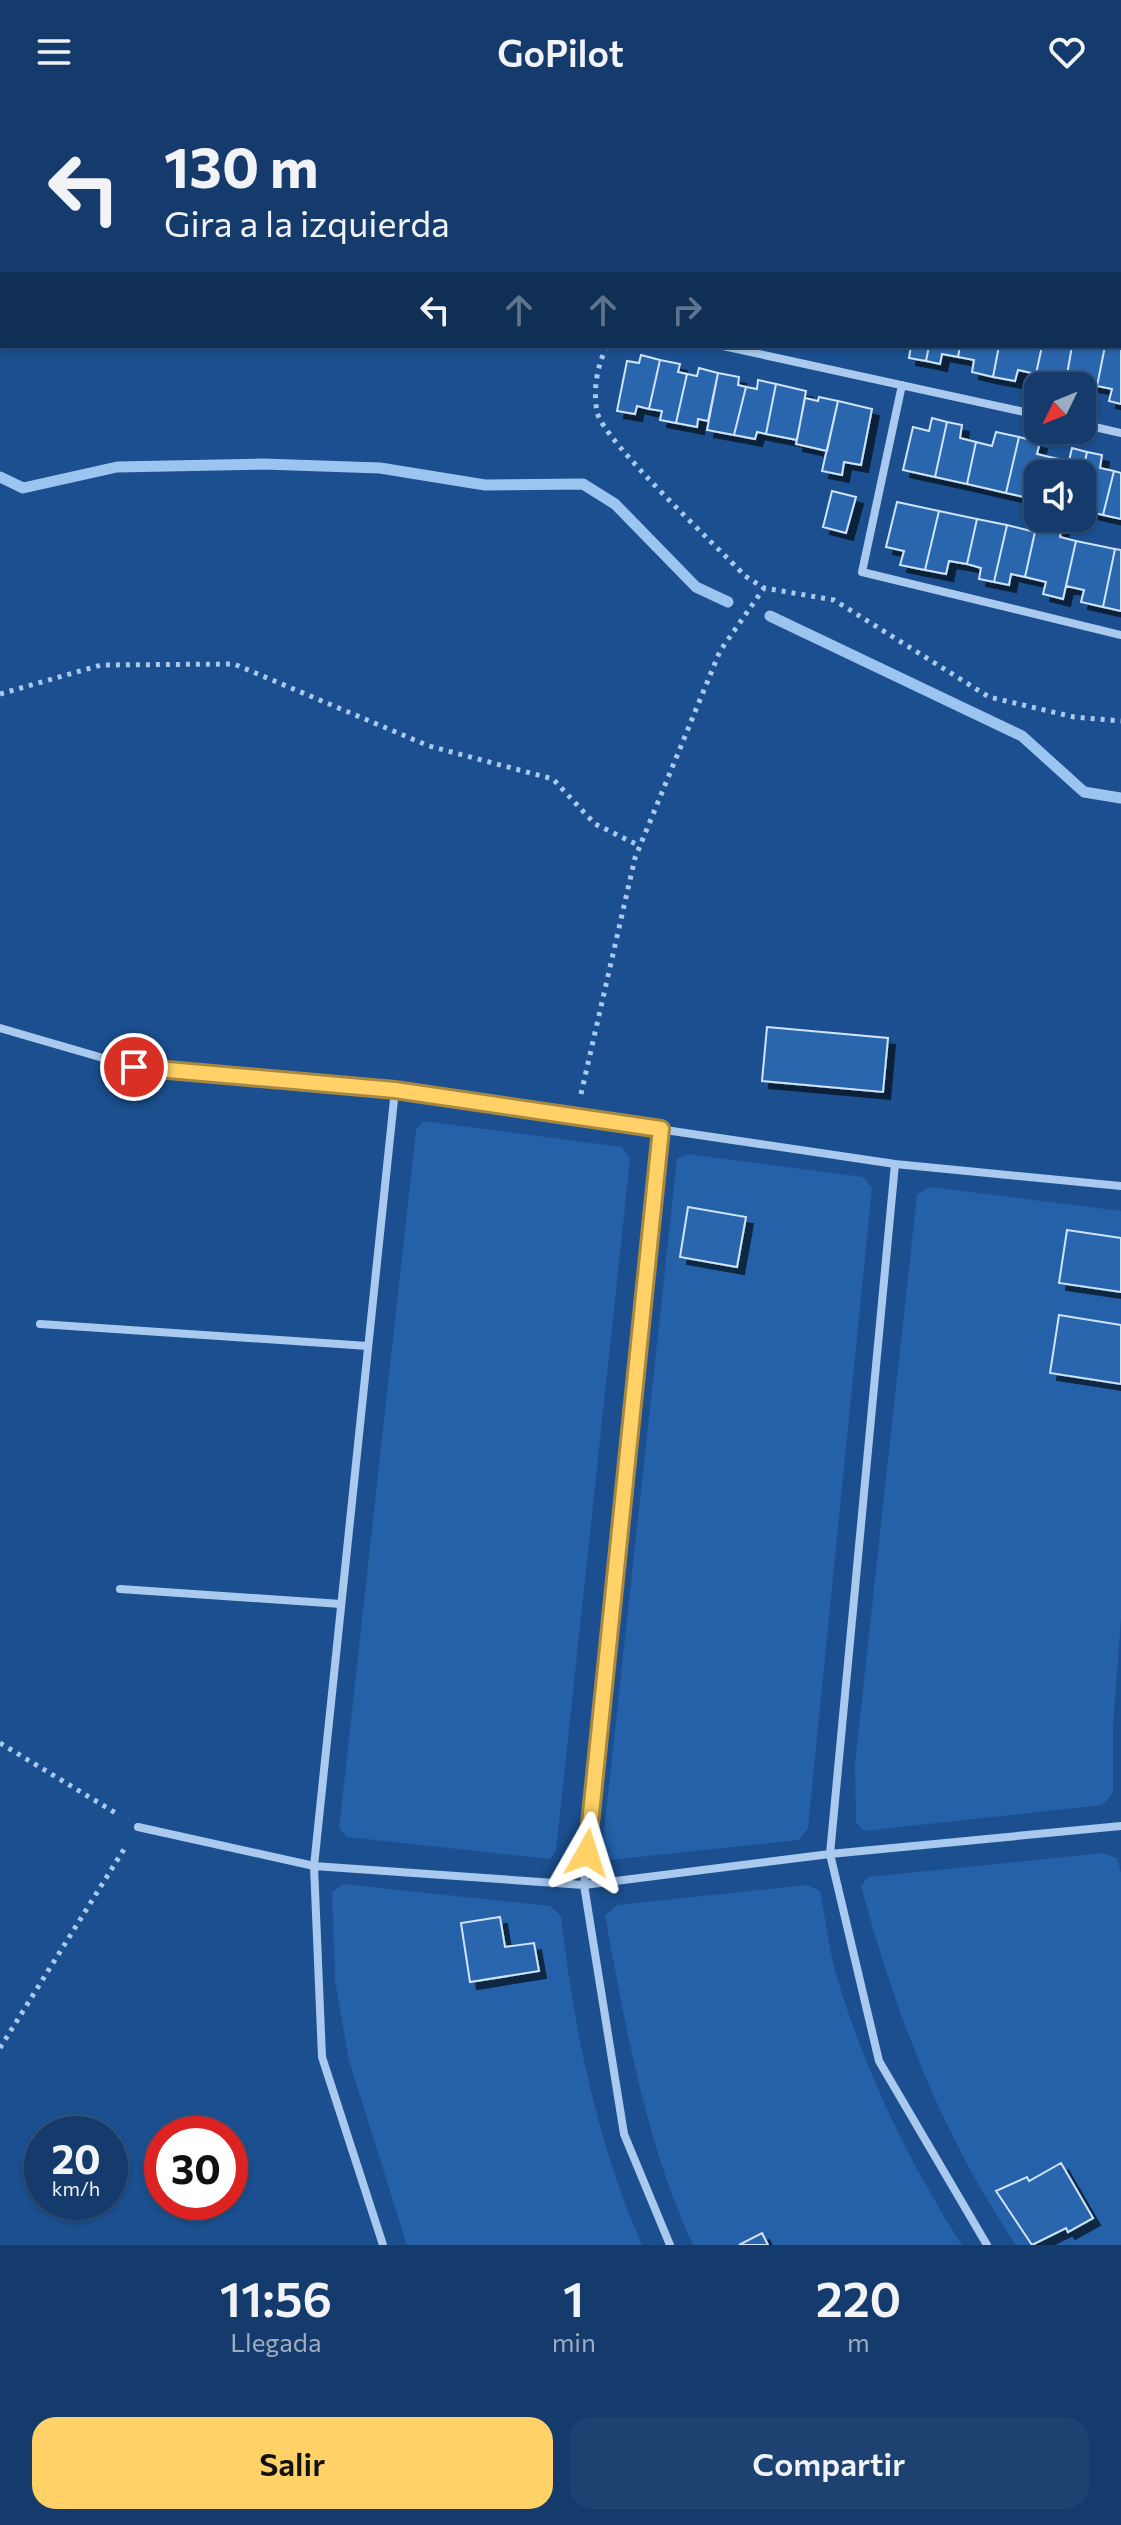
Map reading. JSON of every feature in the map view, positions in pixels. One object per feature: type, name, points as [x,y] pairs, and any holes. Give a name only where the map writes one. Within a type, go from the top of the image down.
[{"type":"street","points":[[732,348],[1024,412]]},
{"type":"street","points":[[902,385],[862,572],[1121,635]]},
{"type":"street","points":[[1096,427],[1121,433]]},
{"type":"street","points":[[0,1028],[134,1067],[395,1090],[895,1164],[1121,1186]]},
{"type":"street","points":[[383,2245],[322,2057],[314,1866],[395,1090]]},
{"type":"street","points":[[661,1129],[584,1885],[624,2134],[670,2245]]},
{"type":"street","points":[[895,1164],[830,1854],[879,2061],[987,2245]]},
{"type":"street","points":[[40,1324],[368,1346]]},
{"type":"street","points":[[120,1589],[341,1604]]},
{"type":"street","points":[[138,1827],[314,1866],[584,1885],[830,1854],[1121,1826]]},
{"type":"path","points":[[606,348],[597,367],[597,414],[629,458],[745,576],[764,588],[834,600],[989,697],[1074,717],[1121,721]]},
{"type":"path","points":[[577,1117],[587,1061],[640,846],[720,651],[764,588]]},
{"type":"path","points":[[0,694],[101,665],[234,664],[429,746],[553,779],[595,824],[640,846]]},
{"type":"path","points":[[0,1743],[138,1827],[0,2048]]},
{"type":"shaded area","points":[[423,1121],[622,1147],[630,1160],[556,1851],[550,1859],[347,1837],[339,1829],[416,1130]]},
{"type":"shaded area","points":[[687,1154],[863,1177],[872,1188],[808,1828],[799,1840],[610,1860],[602,1850],[677,1159]]},
{"type":"shaded area","points":[[930,1187],[1121,1211],[1121,1619],[1113,1728],[1113,1793],[1102,1805],[864,1831],[856,1822],[855,1763],[917,1194]]},
{"type":"shaded area","points":[[1103,1853],[1117,1858],[1121,1873],[1121,2245],[1016,2245],[965,2160],[924,2072],[889,1980],[861,1886],[868,1877]]},
{"type":"shaded area","points":[[343,1884],[550,1906],[561,1916],[589,2084],[612,2165],[642,2245],[407,2245],[349,2061],[335,1981],[332,1892]]},
{"type":"shaded area","points":[[808,1885],[820,1891],[838,1981],[876,2084],[907,2150],[962,2245],[693,2245],[676,2206],[639,2084],[605,1916],[617,1905]]},
{"type":"building","points":[[911,348],[929,348],[926,361],[909,358]]},
{"type":"building","points":[[929,348],[960,348],[958,357],[942,354],[940,364],[926,361]]},
{"type":"building","points":[[960,348],[999,348],[993,377],[972,372],[974,360],[958,357]]},
{"type":"building","points":[[999,348],[1042,348],[1036,372],[1018,370],[1015,381],[993,377]]},
{"type":"building","points":[[1042,348],[1072,348],[1067,372],[1036,372]]},
{"type":"building","points":[[1072,348],[1105,348],[1097,386],[1096,372],[1067,372]]},
{"type":"building","points":[[1105,348],[1121,348],[1121,404],[1109,401],[1112,389],[1097,386]]},
{"type":"building","points":[[641,355],[660,360],[649,409],[637,406],[635,414],[617,411],[627,361],[639,363]]},
{"type":"building","points":[[660,360],[680,364],[678,372],[687,374],[676,423],[660,420],[662,411],[649,409]]},
{"type":"building","points":[[699,368],[718,373],[708,421],[698,419],[697,427],[676,423],[687,374],[697,376]]},
{"type":"building","points":[[718,373],[739,377],[738,385],[746,387],[734,435],[707,430]]},
{"type":"building","points":[[758,380],[776,384],[766,434],[757,432],[755,439],[734,435],[746,387],[757,389]]},
{"type":"building","points":[[776,384],[806,391],[797,440],[766,434]]},
{"type":"building","points":[[819,397],[838,401],[827,451],[796,444],[805,398],[818,401]]},
{"type":"building","points":[[838,401],[872,409],[861,465],[844,462],[842,475],[822,471]]},
{"type":"building","points":[[932,418],[947,422],[935,477],[903,470],[913,427],[929,431]]},
{"type":"building","points":[[947,422],[962,425],[960,438],[976,442],[967,484],[935,477]]},
{"type":"building","points":[[996,432],[1019,437],[1006,493],[967,484],[976,442],[992,446]]},
{"type":"building","points":[[1019,437],[1024,438],[1024,444],[1040,444],[1037,454],[1054,458],[1024,460],[1024,497],[1006,493]]},
{"type":"building","points":[[1072,448],[1087,452],[1085,460],[1069,460]]},
{"type":"building","points":[[1087,452],[1102,455],[1100,468],[1114,471],[1103,515],[1096,513],[1096,460],[1085,460]]},
{"type":"building","points":[[1114,471],[1121,473],[1121,519],[1103,515]]},
{"type":"building","points":[[832,491],[856,497],[846,533],[823,527]]},
{"type":"building","points":[[897,502],[939,511],[925,570],[900,565],[904,551],[886,547]]},
{"type":"building","points":[[939,511],[977,519],[967,564],[949,561],[946,574],[925,570]]},
{"type":"building","points":[[977,519],[1007,525],[994,582],[979,579],[981,568],[967,564]]},
{"type":"building","points":[[1007,525],[1024,529],[1024,532],[1035,532],[1025,577],[1011,574],[1009,585],[994,582]]},
{"type":"building","points":[[1035,532],[1061,532],[1060,537],[1076,541],[1063,599],[1043,594],[1046,582],[1025,577]]},
{"type":"building","points":[[1076,541],[1115,549],[1103,607],[1081,602],[1084,590],[1066,586]]},
{"type":"building","points":[[1115,549],[1121,550],[1121,611],[1103,607]]},
{"type":"building","points":[[767,1027],[888,1038],[883,1092],[762,1081]]},
{"type":"building","points":[[688,1207],[746,1217],[737,1267],[680,1257]]},
{"type":"building","points":[[1067,1230],[1121,1238],[1121,1292],[1059,1283]]},
{"type":"building","points":[[1059,1315],[1121,1325],[1121,1384],[1050,1373]]},
{"type":"building","points":[[500,1917],[505,1947],[534,1943],[539,1971],[470,1982],[461,1923]]},
{"type":"building","points":[[1061,2163],[1093,2218],[1068,2232],[1066,2228],[1032,2245],[996,2191],[1027,2177],[1029,2181]]},
{"type":"building","points":[[762,2233],[768,2245],[739,2245]]},
{"type":"waterway","points":[[0,477],[23,488],[117,467],[263,464],[380,468],[485,485],[583,484],[615,504],[696,587],[728,602]]},
{"type":"waterway","points":[[770,616],[1022,736],[1084,792],[1121,798]]},
{"type":"route","points":[[134,1067],[395,1090],[661,1129],[587,1853]]}]
